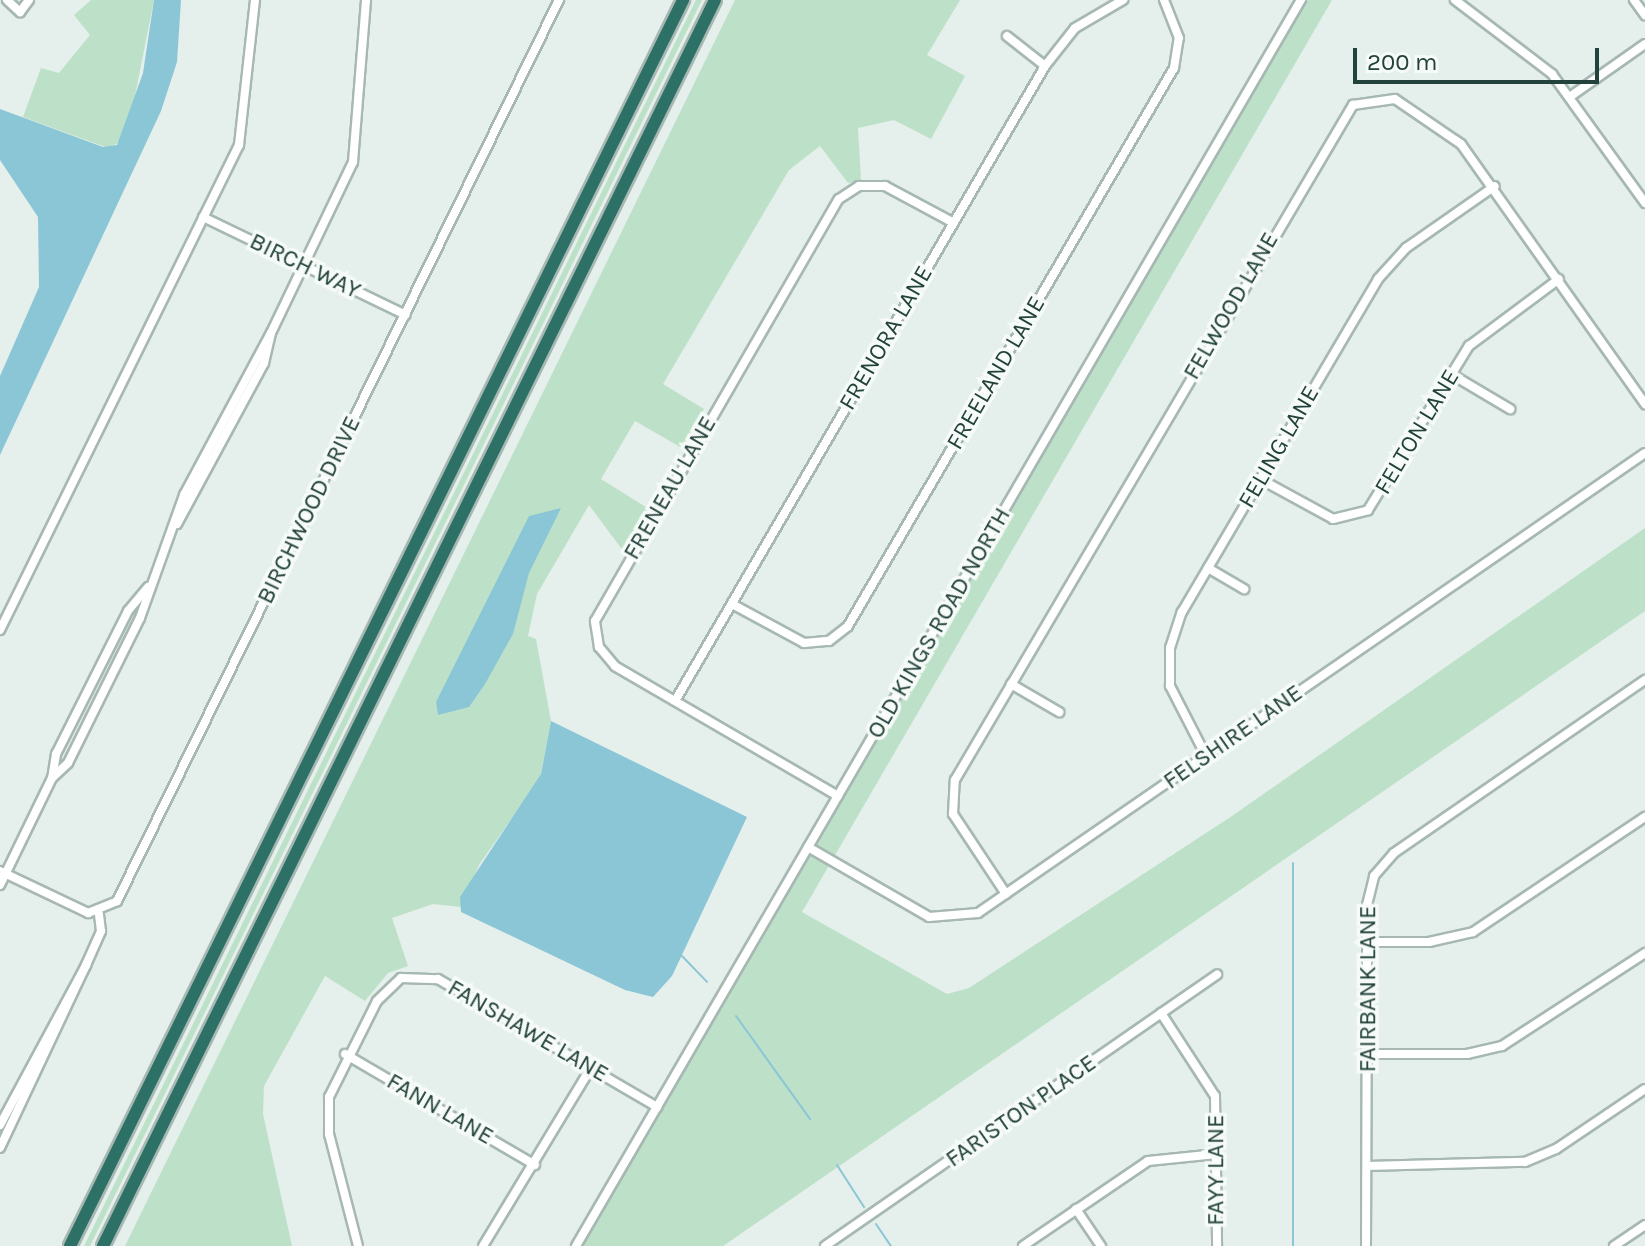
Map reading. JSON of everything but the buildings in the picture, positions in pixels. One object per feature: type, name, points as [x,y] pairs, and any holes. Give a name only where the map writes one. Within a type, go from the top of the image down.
[{"type":"highway","points":[[70,1246],[683,0]]},
{"type":"highway","points":[[103,1246],[715,0]]},
{"type":"street","points":[[7,0],[20,12],[29,0]]},
{"type":"street","points":[[0,630],[246,123],[255,0]]},
{"type":"street","points":[[0,885],[3,872],[52,778],[87,724],[177,524],[264,363],[271,333],[353,162],[366,0]]},
{"type":"street","name":"BIRCHWOOD DRIVE","points":[[99,914],[119,897],[559,0]]},
{"type":"street","name":"FRENORA LANE","points":[[675,701],[1045,66],[1075,28],[1123,0]]},
{"type":"street","name":"FREELAND LANE","points":[[732,604],[804,643],[829,641],[850,623],[1174,68],[1179,38],[1164,0]]},
{"type":"street","name":"OLD KINGS ROAD NORTH","points":[[576,1246],[1301,0]]},
{"type":"street","points":[[1455,0],[1514,39],[1571,96],[1645,203]]},
{"type":"street","points":[[1634,0],[1645,15]]},
{"type":"street","points":[[1007,36],[1045,66]]},
{"type":"street","points":[[1571,96],[1645,44]]},
{"type":"street","name":"FELWOOD LANE","points":[[1006,894],[956,820],[951,798],[1011,684],[1350,108],[1379,96],[1406,103],[1453,136],[1495,186],[1645,404]]},
{"type":"street","points":[[1634,188],[1645,181]]},
{"type":"street","name":"FRENEAU LANE","points":[[838,796],[606,658],[596,616],[831,211],[848,191],[878,184],[954,223]]},
{"type":"street","name":"FELING LANE","points":[[1206,756],[1179,713],[1169,667],[1177,623],[1384,270],[1495,186]]},
{"type":"street","name":"BIRCH WAY","points":[[203,217],[406,315]]},
{"type":"street","name":"FELTON LANE","points":[[1260,479],[1327,517],[1358,515],[1379,499],[1451,374],[1484,331],[1559,279]]},
{"type":"street","points":[[1451,374],[1510,409]]},
{"type":"street","name":"FELSHIRE LANE","points":[[808,847],[934,918],[971,916],[1645,453]]},
{"type":"street","points":[[1208,568],[1244,589]]},
{"type":"street","points":[[52,778],[56,754],[120,625],[148,587]]},
{"type":"street","name":"FAIRBANK LANE","points":[[1366,1246],[1370,887],[1390,857],[1645,680]]},
{"type":"street","points":[[1011,684],[1059,712]]},
{"type":"street","points":[[1367,942],[1429,942],[1473,932],[1645,817]]},
{"type":"street","points":[[0,1148],[100,935],[99,914],[3,872]]},
{"type":"street","points":[[1367,1054],[1467,1054],[1502,1046],[1645,953]]},
{"type":"street","points":[[0,1125],[67,988],[86,965]]},
{"type":"street","name":"FANSHAWE LANE","points":[[358,1246],[327,1121],[331,1085],[345,1054],[387,987],[420,974],[657,1107]]},
{"type":"street","name":"FARISTON PLACE","points":[[825,1246],[1217,975]]},
{"type":"street","name":"FAYY LANE","points":[[1161,1013],[1211,1087],[1217,1154],[1217,1246]]},
{"type":"street","name":"FANN LANE","points":[[345,1054],[535,1165]]},
{"type":"street","points":[[483,1246],[535,1165],[591,1068]]},
{"type":"street","points":[[1367,1166],[1525,1162],[1563,1145],[1645,1089]]},
{"type":"street","points":[[1023,1246],[1153,1159],[1217,1154]]},
{"type":"street","points":[[1076,1209],[1101,1246]]},
{"type":"street","points":[[1614,1246],[1645,1225]]},
{"type":"green space","points":[[91,0],[154,0],[131,116],[120,142],[108,148],[23,117],[41,68],[59,73],[90,35],[74,15]]},
{"type":"green space","points":[[696,0],[702,0],[90,1246],[84,1246]]},
{"type":"green space","points":[[735,0],[960,0],[927,55],[965,76],[931,139],[894,120],[858,128],[861,180],[848,183],[820,146],[789,170],[663,384],[704,409],[682,448],[635,421],[601,479],[649,509],[624,552],[589,505],[537,594],[528,636],[536,639],[551,721],[540,778],[479,865],[461,907],[433,904],[392,918],[408,966],[388,973],[365,1001],[325,976],[264,1086],[263,1114],[292,1246],[125,1246]]},
{"type":"green space","points":[[1308,0],[1332,0],[802,912],[947,994],[969,988],[1232,816],[1645,528],[1645,611],[723,1246],[581,1246]]},
{"type":"water","points":[[154,0],[181,0],[177,62],[161,111],[0,455],[0,376],[39,287],[38,217],[0,160],[0,109],[103,147],[117,145],[143,73]]},
{"type":"water","points":[[561,508],[529,573],[513,634],[485,684],[469,707],[438,715],[436,702],[529,516]]},
{"type":"water","points":[[551,721],[747,817],[672,976],[653,997],[625,990],[461,912],[460,897],[541,774]]},
{"type":"waterway","points":[[1293,863],[1293,1246]]},
{"type":"waterway","points":[[682,956],[707,982]]},
{"type":"waterway","points":[[736,1016],[810,1119]]},
{"type":"waterway","points":[[837,1165],[864,1207]]},
{"type":"waterway","points":[[876,1224],[891,1246]]}]
